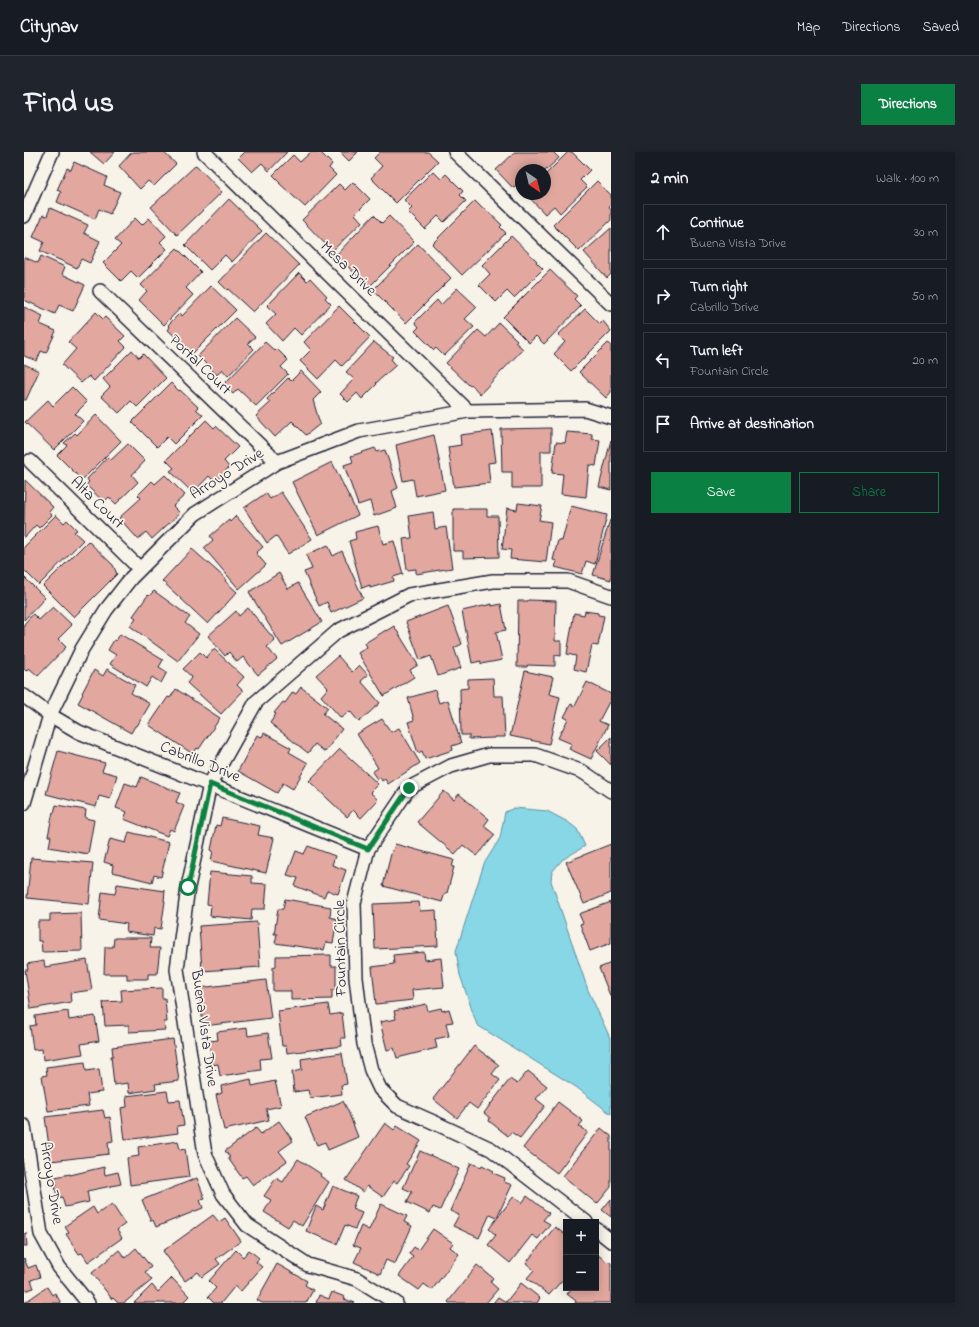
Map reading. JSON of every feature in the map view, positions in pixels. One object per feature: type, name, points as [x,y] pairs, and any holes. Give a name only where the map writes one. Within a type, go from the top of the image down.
[{"type":"lane","points":[[24,216],[52,152]]},
{"type":"lane","name":"Mesa Drive","points":[[204,152],[468,410]]},
{"type":"lane","points":[[455,152],[611,304]]},
{"type":"lane","name":"Portal Court","points":[[100,291],[277,462]]},
{"type":"lane","name":"Arroyo Drive","points":[[24,803],[50,715],[82,649],[102,617],[131,578],[195,514],[277,462],[359,431],[468,410],[585,409],[611,417]]},
{"type":"lane","name":"Alta Court","points":[[30,461],[140,569]]},
{"type":"lane","name":"Buena Vista Drive","points":[[396,1303],[357,1279],[308,1265],[247,1224],[222,1194],[205,1154],[177,969],[188,887],[210,784],[256,702],[338,631],[409,595],[493,581],[568,581],[611,596]]},
{"type":"lane","name":"Cabrillo Drive","points":[[24,696],[50,715],[79,732],[368,849]]},
{"type":"lane","name":"Fountain Circle","points":[[582,1219],[492,1149],[431,1120],[397,1106],[380,1089],[371,1070],[364,1044],[356,978],[354,903],[368,849],[409,788],[451,766],[489,754],[534,755],[583,772],[611,791]]},
{"type":"lane","name":"Arroyo Drive","points":[[24,1126],[42,1234],[59,1267],[88,1303]]},
{"type":"lane","points":[[599,1232],[611,1241]]},
{"type":"water","points":[[514,808],[547,811],[568,822],[577,829],[585,846],[562,860],[552,872],[551,881],[588,990],[611,1040],[611,1114],[576,1087],[477,1025],[460,975],[456,951],[484,864],[500,838],[505,812]]},
{"type":"building","points":[[90,152],[115,152],[104,164]]},
{"type":"building","points":[[132,152],[163,152],[176,164],[154,186],[148,181],[140,189],[119,166]]},
{"type":"building","points":[[244,152],[287,152],[269,171],[262,163],[252,172],[238,158]]},
{"type":"building","points":[[311,152],[320,152],[332,164],[329,168],[336,175],[305,207],[279,183],[280,182],[273,175],[293,155],[300,162]]},
{"type":"building","points":[[340,152],[358,152],[349,161]]},
{"type":"building","points":[[380,152],[428,152],[438,161],[396,203],[371,178],[382,166],[374,158]]},
{"type":"building","points":[[553,152],[559,158],[551,165],[551,164],[515,164],[515,186],[513,188],[496,170],[514,153]]},
{"type":"building","points":[[568,152],[572,152],[590,170],[580,180],[587,187],[560,213],[554,206],[545,214],[532,200],[551,200],[551,169]]},
{"type":"building","points":[[74,162],[107,177],[104,185],[120,192],[110,214],[99,209],[95,219],[57,202],[61,192],[57,190],[67,168],[71,170]]},
{"type":"building","points":[[196,165],[222,192],[177,235],[151,207]]},
{"type":"building","points":[[433,171],[441,179],[446,174],[463,191],[460,195],[466,201],[444,222],[438,216],[425,229],[408,212],[412,208],[404,200]]},
{"type":"building","points":[[597,181],[611,195],[611,205],[609,207],[611,210],[611,220],[579,251],[553,225]]},
{"type":"building","points":[[353,182],[370,199],[355,214],[362,222],[332,251],[302,220],[339,184],[345,190]]},
{"type":"building","points":[[229,199],[262,231],[232,262],[225,255],[210,270],[185,245]]},
{"type":"building","points":[[475,201],[502,225],[500,227],[506,233],[462,275],[432,244]]},
{"type":"building","points":[[50,208],[88,225],[84,233],[100,241],[90,263],[81,259],[77,268],[40,251],[44,242],[33,237],[43,215],[47,216]]},
{"type":"building","points":[[374,215],[382,223],[389,216],[414,242],[369,287],[336,255]]},
{"type":"building","points":[[135,218],[142,225],[149,218],[166,236],[160,242],[167,249],[138,278],[131,271],[121,281],[103,263],[121,245],[115,240]]},
{"type":"building","points":[[611,228],[611,274],[607,278],[584,252]]},
{"type":"building","points":[[266,233],[299,265],[253,312],[219,282]]},
{"type":"building","points":[[511,236],[537,261],[536,262],[543,269],[514,298],[507,291],[496,302],[479,285],[490,274],[482,265]]},
{"type":"building","points":[[418,244],[451,278],[406,323],[373,290]]},
{"type":"building","points":[[177,248],[201,272],[186,288],[193,295],[164,325],[139,300],[147,291],[141,285]]},
{"type":"building","points":[[41,256],[65,267],[62,274],[85,285],[73,311],[59,305],[55,314],[24,300],[24,257],[38,263]]},
{"type":"building","points":[[550,270],[577,296],[574,299],[581,306],[544,344],[536,336],[529,343],[503,317]]},
{"type":"building","points":[[299,273],[307,281],[310,278],[327,296],[325,298],[331,304],[301,335],[294,328],[282,341],[266,324],[276,314],[267,306]]},
{"type":"building","points":[[211,286],[236,310],[193,353],[168,330],[170,327],[168,325],[180,313],[182,316]]},
{"type":"building","points":[[457,288],[477,307],[465,319],[474,327],[444,356],[436,348],[434,350],[415,331],[419,327],[415,322],[437,300],[441,305]]},
{"type":"building","points":[[339,306],[370,337],[342,366],[336,360],[318,379],[300,361],[311,350],[304,342]]},
{"type":"building","points":[[24,307],[43,316],[40,324],[56,331],[46,353],[41,351],[37,361],[24,356]]},
{"type":"building","points":[[585,309],[600,324],[603,321],[611,331],[571,371],[554,354],[565,342],[558,335]]},
{"type":"building","points":[[96,312],[103,319],[105,317],[125,336],[120,341],[126,347],[94,381],[89,376],[81,383],[62,365],[76,349],[68,342]]},
{"type":"building","points":[[235,318],[255,337],[248,343],[254,349],[228,376],[222,369],[217,375],[198,356]]},
{"type":"building","points":[[499,323],[517,340],[515,342],[523,349],[480,394],[472,385],[470,386],[446,363],[478,330],[486,337]]},
{"type":"building","points":[[265,342],[275,351],[277,349],[288,360],[281,367],[288,374],[256,406],[238,389],[233,394],[223,385]]},
{"type":"building","points":[[374,342],[393,357],[391,359],[396,365],[376,383],[377,384],[362,399],[357,393],[348,402],[340,394],[354,379],[346,372]]},
{"type":"building","points":[[608,343],[611,345],[611,392],[606,398],[579,372]]},
{"type":"building","points":[[132,350],[139,358],[143,354],[166,378],[137,407],[131,401],[119,413],[101,396],[110,387],[103,379]]},
{"type":"building","points":[[24,364],[39,371],[26,400],[24,400]]},
{"type":"building","points":[[301,371],[321,392],[313,400],[320,424],[306,435],[292,421],[275,437],[256,416],[270,403],[267,399],[288,378],[291,381]]},
{"type":"building","points":[[171,383],[198,407],[196,409],[203,415],[174,444],[167,437],[157,447],[132,422]]},
{"type":"building","points":[[72,387],[87,402],[75,414],[83,421],[54,450],[25,422],[48,400],[53,406]]},
{"type":"building","points":[[96,415],[121,441],[82,480],[57,455],[67,445],[64,443],[75,433],[77,435]]},
{"type":"building","points":[[206,420],[214,428],[216,426],[238,447],[224,461],[229,467],[215,482],[209,476],[193,493],[170,471],[174,468],[166,460]]},
{"type":"building","points":[[551,428],[551,451],[541,451],[541,488],[512,488],[512,472],[502,472],[501,429]]},
{"type":"building","points":[[492,431],[496,462],[488,463],[490,483],[454,487],[448,447],[461,445],[460,435]]},
{"type":"building","points":[[567,432],[592,434],[592,439],[600,440],[596,466],[589,465],[586,497],[561,494],[563,474],[552,473],[556,442],[565,443]]},
{"type":"building","points":[[434,435],[445,490],[416,496],[413,479],[403,481],[396,445]]},
{"type":"building","points":[[611,440],[611,490],[599,487]]},
{"type":"building","points":[[128,444],[145,461],[132,475],[138,482],[116,504],[109,497],[104,502],[86,485],[89,482],[87,479],[108,457],[111,460]]},
{"type":"building","points":[[375,448],[377,452],[385,450],[398,488],[392,491],[397,508],[374,516],[370,501],[358,505],[344,465],[353,462],[351,456]]},
{"type":"building","points":[[332,462],[358,515],[318,535],[292,482]]},
{"type":"building","points":[[165,475],[185,495],[173,506],[180,513],[152,539],[146,532],[138,539],[119,518],[141,498],[138,495],[152,481],[155,484]]},
{"type":"building","points":[[25,480],[53,507],[49,512],[52,515],[39,528],[36,525],[24,538]]},
{"type":"building","points":[[281,492],[312,539],[288,554],[276,536],[267,543],[244,508],[266,493],[270,499]]},
{"type":"building","points":[[518,503],[542,506],[539,520],[551,522],[546,562],[510,559],[511,550],[502,549],[507,508],[517,510]]},
{"type":"building","points":[[571,506],[607,515],[595,564],[586,561],[582,574],[555,567],[557,561],[553,560],[558,540],[562,541]]},
{"type":"building","points":[[453,509],[487,509],[487,516],[498,516],[499,557],[463,558],[463,551],[453,551]]},
{"type":"building","points":[[433,512],[435,529],[446,527],[452,568],[416,574],[416,569],[407,570],[403,539],[412,538],[409,516]]},
{"type":"building","points":[[56,515],[64,523],[67,520],[77,530],[74,532],[83,540],[39,585],[24,570],[24,547]]},
{"type":"building","points":[[236,516],[263,547],[256,553],[266,565],[239,589],[204,548],[213,540],[210,536]]},
{"type":"building","points":[[611,520],[611,580],[593,575]]},
{"type":"building","points":[[378,526],[383,544],[394,541],[403,574],[393,577],[394,581],[370,588],[370,585],[362,588],[349,541],[356,539],[355,532]]},
{"type":"building","points":[[88,541],[113,565],[117,574],[74,617],[43,586]]},
{"type":"building","points":[[328,545],[333,556],[342,551],[363,598],[331,613],[327,602],[319,606],[304,572],[312,569],[306,555]]},
{"type":"building","points":[[192,549],[226,579],[225,581],[237,592],[208,624],[162,581]]},
{"type":"building","points":[[279,573],[288,589],[298,583],[322,622],[282,646],[249,592]]},
{"type":"building","points":[[24,577],[45,598],[24,620]]},
{"type":"building","points":[[154,591],[190,617],[185,623],[199,634],[178,661],[130,626],[136,618],[133,616],[148,595],[149,596]]},
{"type":"building","points":[[518,601],[556,601],[555,641],[561,641],[561,656],[555,655],[555,666],[527,665],[527,667],[517,667]]},
{"type":"building","points":[[492,604],[492,606],[501,604],[506,630],[496,632],[502,660],[481,664],[481,661],[472,663],[462,611]]},
{"type":"building","points":[[448,606],[462,644],[454,648],[461,668],[438,676],[431,656],[420,660],[406,622]]},
{"type":"building","points":[[53,607],[72,625],[58,639],[66,647],[38,676],[29,668],[26,671],[24,669],[24,624],[33,614],[39,620]]},
{"type":"building","points":[[248,608],[275,640],[267,647],[277,659],[258,675],[243,657],[237,662],[229,652],[225,656],[208,636],[236,611],[239,616]]},
{"type":"building","points":[[585,611],[598,613],[598,615],[604,616],[598,646],[592,645],[586,672],[574,669],[576,656],[567,654],[574,613],[584,615]]},
{"type":"building","points":[[394,626],[418,665],[410,670],[414,677],[384,696],[358,653],[367,647],[365,643]]},
{"type":"building","points":[[120,634],[163,660],[159,667],[167,672],[161,683],[152,677],[146,687],[110,664],[116,655],[108,650]]},
{"type":"building","points":[[214,649],[244,677],[237,685],[243,691],[221,714],[187,683],[192,677],[183,669],[200,652],[206,658]]},
{"type":"building","points":[[338,656],[352,672],[359,665],[368,675],[361,681],[380,703],[359,722],[350,711],[341,718],[321,696],[328,688],[316,675]]},
{"type":"building","points":[[107,669],[135,685],[131,693],[150,704],[131,733],[78,703],[94,670],[103,676]]},
{"type":"building","points":[[525,671],[553,677],[549,694],[560,697],[549,744],[510,736]]},
{"type":"building","points":[[493,678],[494,696],[503,696],[505,737],[469,739],[469,735],[461,735],[460,689],[468,688],[468,679]]},
{"type":"building","points":[[587,682],[611,694],[611,698],[599,721],[608,725],[591,759],[569,749],[572,744],[558,738],[568,719],[564,717],[571,704],[575,706]]},
{"type":"building","points":[[301,687],[328,708],[323,714],[342,729],[325,752],[315,744],[308,753],[270,723],[276,714],[274,713],[283,702],[285,703],[293,692],[296,694]]},
{"type":"building","points":[[176,689],[220,718],[199,749],[197,748],[193,754],[149,725],[168,697],[170,698]]},
{"type":"building","points":[[435,690],[439,703],[448,700],[461,743],[452,746],[453,750],[425,759],[422,751],[418,753],[408,722],[414,720],[408,698]]},
{"type":"building","points":[[382,719],[391,732],[399,728],[420,763],[388,784],[385,779],[382,781],[380,777],[377,779],[372,772],[378,768],[357,734]]},
{"type":"building","points":[[264,733],[291,748],[289,752],[308,763],[293,789],[283,783],[277,793],[238,771],[257,735],[262,737]]},
{"type":"building","points":[[611,737],[611,765],[597,751]]},
{"type":"building","points":[[340,749],[378,784],[370,792],[378,800],[361,818],[353,810],[347,817],[309,781]]},
{"type":"building","points":[[58,751],[105,763],[102,771],[117,775],[110,799],[99,796],[96,807],[46,794]]},
{"type":"building","points":[[141,777],[180,793],[176,802],[184,806],[174,831],[170,829],[167,836],[124,819],[127,812],[116,808],[125,783],[137,787]]},
{"type":"building","points":[[444,791],[454,800],[459,794],[489,819],[484,826],[495,835],[477,856],[463,845],[455,854],[417,822]]},
{"type":"building","points":[[56,805],[86,810],[85,818],[94,820],[88,854],[49,847],[51,836],[48,836]]},
{"type":"building","points":[[222,818],[260,826],[258,835],[274,838],[266,873],[211,861],[213,851],[211,850],[216,825],[220,826]]},
{"type":"building","points":[[129,832],[169,842],[161,877],[154,875],[152,882],[112,872],[113,865],[104,862],[110,839],[126,843]]},
{"type":"building","points":[[395,844],[454,860],[452,867],[454,867],[447,893],[445,893],[442,902],[383,886],[392,850],[393,851]]},
{"type":"building","points":[[611,844],[611,893],[584,904],[566,862]]},
{"type":"building","points":[[308,846],[335,856],[332,865],[346,870],[338,894],[327,890],[324,897],[295,886],[298,878],[287,875],[296,851],[304,854]]},
{"type":"building","points":[[31,858],[93,863],[89,904],[27,898]]},
{"type":"building","points":[[210,872],[252,876],[252,883],[267,884],[265,909],[252,909],[251,920],[210,916],[211,905],[207,904]]},
{"type":"building","points":[[117,884],[165,891],[161,929],[154,928],[153,936],[126,932],[127,924],[99,920],[102,892],[115,894]]},
{"type":"building","points":[[285,899],[331,907],[330,917],[337,919],[333,943],[326,942],[324,950],[275,943],[277,934],[274,934],[278,909],[283,909]]},
{"type":"building","points":[[419,902],[420,911],[436,910],[438,946],[375,949],[373,904]]},
{"type":"building","points":[[611,902],[611,943],[590,951],[580,924],[583,923],[579,914]]},
{"type":"building","points":[[81,913],[82,951],[42,952],[41,941],[38,941],[38,921],[50,921],[50,914]]},
{"type":"building","points":[[257,922],[260,967],[202,971],[199,926]]},
{"type":"building","points":[[114,938],[151,938],[150,948],[160,948],[157,974],[148,974],[148,979],[127,979],[127,974],[104,974],[105,947],[113,947]]},
{"type":"building","points":[[424,952],[425,960],[441,958],[444,987],[412,990],[413,1000],[376,1004],[372,967],[394,964],[393,955]]},
{"type":"building","points":[[331,955],[331,966],[336,966],[336,990],[332,990],[332,999],[291,1000],[291,991],[273,991],[273,967],[276,966],[276,956]]},
{"type":"building","points":[[87,960],[92,990],[70,993],[71,1002],[31,1009],[25,970],[28,970],[27,964],[44,961],[45,967]]},
{"type":"building","points":[[611,963],[611,998],[599,968]]},
{"type":"building","points":[[266,980],[271,1018],[203,1026],[199,988]]},
{"type":"building","points":[[162,988],[162,998],[165,998],[167,1022],[164,1022],[165,1030],[129,1032],[129,1025],[105,1026],[103,1002],[122,1001],[121,990]]},
{"type":"building","points":[[328,1004],[330,1015],[342,1013],[345,1038],[341,1038],[342,1046],[287,1053],[286,1046],[282,1046],[278,1011]]},
{"type":"building","points":[[426,1004],[428,1011],[441,1008],[442,1011],[449,1009],[453,1022],[446,1023],[449,1036],[435,1039],[437,1048],[397,1058],[394,1048],[387,1050],[380,1022],[396,1019],[394,1011]]},
{"type":"building","points":[[68,1011],[69,1020],[95,1016],[99,1041],[81,1044],[83,1054],[43,1060],[42,1049],[33,1050],[30,1026],[36,1025],[35,1016]]},
{"type":"building","points":[[247,1028],[248,1036],[268,1033],[272,1058],[260,1059],[261,1070],[220,1076],[218,1064],[212,1065],[209,1041],[218,1040],[217,1032]]},
{"type":"building","points":[[173,1039],[179,1081],[155,1084],[156,1089],[129,1093],[128,1083],[114,1085],[111,1056],[113,1056],[112,1047]]},
{"type":"building","points":[[474,1046],[499,1065],[492,1074],[500,1080],[477,1109],[469,1103],[457,1118],[433,1099]]},
{"type":"building","points":[[342,1053],[347,1084],[341,1085],[342,1094],[310,1098],[308,1090],[294,1092],[292,1072],[302,1070],[301,1059]]},
{"type":"building","points":[[85,1062],[86,1071],[99,1069],[102,1092],[87,1094],[89,1106],[48,1111],[42,1076],[47,1075],[46,1067]]},
{"type":"building","points":[[528,1071],[547,1086],[536,1099],[545,1106],[520,1138],[511,1132],[508,1136],[489,1121],[490,1118],[484,1113],[510,1079],[517,1084]]},
{"type":"building","points":[[251,1079],[252,1086],[275,1081],[281,1106],[266,1109],[269,1120],[224,1130],[216,1095],[222,1093],[221,1086]]},
{"type":"building","points":[[167,1091],[169,1101],[180,1100],[184,1125],[177,1126],[178,1133],[125,1140],[121,1108],[127,1107],[126,1096]]},
{"type":"building","points":[[343,1101],[358,1137],[328,1150],[325,1142],[317,1145],[305,1117]]},
{"type":"building","points":[[558,1102],[583,1121],[579,1126],[588,1132],[557,1173],[523,1148]]},
{"type":"building","points":[[103,1110],[105,1118],[110,1117],[113,1141],[108,1142],[109,1154],[51,1161],[45,1117]]},
{"type":"building","points":[[279,1121],[293,1141],[279,1151],[287,1161],[253,1185],[246,1176],[242,1178],[225,1151],[256,1128],[261,1134]]},
{"type":"building","points":[[385,1123],[394,1130],[397,1126],[421,1141],[406,1164],[409,1166],[397,1183],[394,1181],[383,1197],[367,1186],[363,1192],[346,1180]]},
{"type":"building","points":[[601,1128],[611,1136],[611,1187],[597,1204],[563,1176]]},
{"type":"building","points":[[178,1141],[180,1150],[185,1149],[189,1177],[130,1185],[127,1158],[139,1156],[138,1147]]},
{"type":"building","points":[[420,1151],[459,1169],[440,1210],[433,1207],[430,1213],[407,1202],[412,1192],[403,1188]]},
{"type":"building","points":[[298,1159],[321,1174],[320,1176],[329,1182],[302,1226],[293,1220],[288,1227],[264,1212],[271,1200],[264,1196],[276,1178],[283,1182]]},
{"type":"building","points":[[471,1163],[481,1167],[482,1165],[494,1171],[493,1173],[505,1178],[504,1182],[512,1185],[497,1217],[490,1214],[479,1238],[453,1226],[459,1215],[450,1211]]},
{"type":"building","points":[[104,1167],[105,1175],[118,1172],[121,1184],[87,1191],[89,1202],[65,1207],[62,1197],[57,1198],[55,1185],[57,1185],[55,1177]]},
{"type":"building","points":[[197,1178],[205,1199],[200,1200],[203,1208],[156,1227],[153,1220],[151,1221],[142,1200]]},
{"type":"building","points":[[333,1186],[357,1196],[352,1209],[362,1213],[355,1229],[345,1225],[337,1244],[306,1231],[316,1206],[323,1210]]},
{"type":"building","points":[[514,1196],[522,1203],[527,1196],[549,1213],[543,1220],[550,1224],[538,1239],[532,1235],[510,1263],[488,1245],[496,1235],[489,1229]]},
{"type":"building","points":[[611,1199],[611,1217],[602,1210]]},
{"type":"building","points":[[112,1204],[125,1224],[117,1230],[122,1238],[88,1262],[82,1253],[79,1254],[66,1234],[69,1232],[65,1226],[93,1207],[97,1214]]},
{"type":"building","points":[[381,1204],[407,1216],[404,1222],[412,1226],[395,1264],[386,1260],[380,1274],[354,1262],[361,1248],[353,1245],[361,1226],[369,1230]]},
{"type":"building","points":[[213,1215],[219,1222],[225,1218],[241,1241],[216,1259],[220,1264],[202,1277],[198,1272],[185,1281],[163,1251]]},
{"type":"building","points":[[555,1227],[563,1233],[563,1279],[549,1295],[527,1278],[534,1270],[526,1263]]},
{"type":"building","points":[[433,1229],[453,1243],[450,1247],[459,1254],[432,1290],[424,1284],[419,1290],[399,1276],[413,1257],[409,1254],[414,1247],[418,1250]]},
{"type":"building","points":[[26,1233],[27,1246],[24,1246],[24,1234]]},
{"type":"building","points":[[136,1248],[151,1267],[145,1272],[152,1280],[124,1303],[118,1303],[113,1298],[112,1299],[92,1273],[119,1250],[125,1258]]},
{"type":"building","points":[[236,1250],[243,1257],[249,1250],[259,1258],[256,1262],[262,1267],[241,1291],[235,1286],[221,1303],[214,1303],[208,1297],[216,1288],[209,1281]]},
{"type":"building","points":[[599,1256],[607,1262],[608,1261],[611,1263],[611,1303],[575,1303],[576,1301],[567,1294],[570,1291],[599,1291]]},
{"type":"building","points":[[24,1258],[28,1268],[36,1265],[40,1277],[31,1280],[34,1288],[24,1291]]},
{"type":"building","points":[[277,1264],[307,1281],[305,1285],[313,1290],[306,1303],[262,1303],[257,1300]]},
{"type":"building","points":[[477,1265],[493,1278],[490,1282],[498,1289],[486,1303],[449,1303],[448,1302]]},
{"type":"building","points":[[172,1278],[189,1296],[182,1303],[134,1303],[152,1285],[158,1292]]},
{"type":"building","points":[[521,1283],[540,1298],[537,1303],[493,1303],[498,1297],[506,1302]]},
{"type":"building","points":[[47,1287],[52,1295],[55,1293],[61,1303],[24,1303]]},
{"type":"building","points":[[332,1292],[355,1303],[316,1303],[319,1295],[329,1299]]},
{"type":"route","points":[[188,887],[210,784],[368,849],[409,788]]}]
